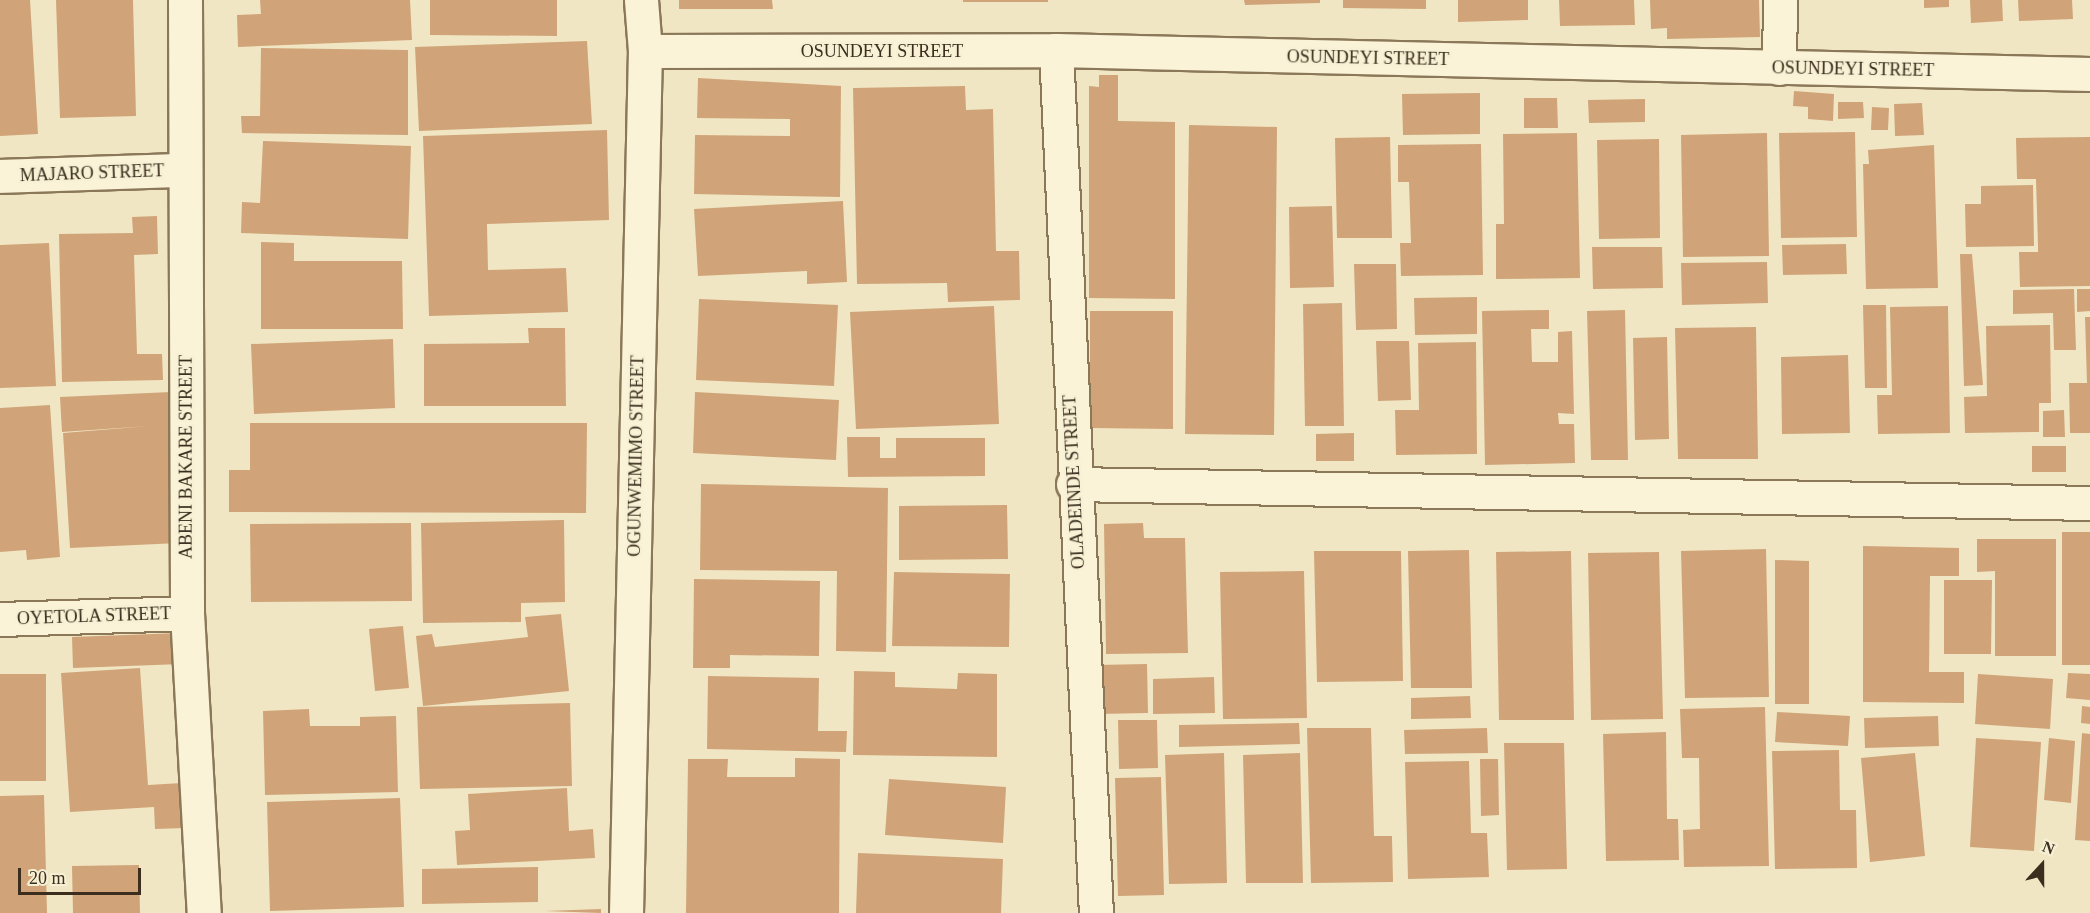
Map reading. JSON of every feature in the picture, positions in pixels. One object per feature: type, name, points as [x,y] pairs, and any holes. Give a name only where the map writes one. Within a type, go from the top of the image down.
[{"type":"street","name":"ABENI BAKARE STREET","points":[[185,0],[187,613],[204,913]]},
{"type":"street","name":"OGUNWEMIMO STREET","points":[[626,913],[645,51],[640,0]]},
{"type":"street","points":[[1779,68],[1780,0]]},
{"type":"street","name":"OSUNDEYI STREET","points":[[645,51],[1056,50],[2090,74]]},
{"type":"street","name":"OLADEINDE STREET","points":[[1056,50],[1073,484],[1096,913]]},
{"type":"street","name":"MAJARO STREET","points":[[0,177],[184,170]]},
{"type":"street","points":[[1073,484],[2090,503]]},
{"type":"street","name":"OYETOLA STREET","points":[[0,619],[187,613]]},
{"type":"building","points":[[0,0],[30,0],[38,134],[0,136]]},
{"type":"building","points":[[56,0],[133,0],[136,116],[60,118]]},
{"type":"building","points":[[260,0],[410,0],[412,40],[238,47],[237,15],[261,14]]},
{"type":"building","points":[[430,0],[557,0],[557,36],[430,35]]},
{"type":"building","points":[[679,0],[772,0],[773,9],[679,9]]},
{"type":"building","points":[[963,0],[1048,0],[1048,2],[963,2]]},
{"type":"building","points":[[1244,0],[1320,0],[1320,3],[1245,5]]},
{"type":"building","points":[[1343,0],[1426,0],[1426,9],[1343,8]]},
{"type":"building","points":[[1458,0],[1528,0],[1528,20],[1458,22]]},
{"type":"building","points":[[1559,0],[1634,0],[1635,25],[1560,26]]},
{"type":"building","points":[[1650,0],[1759,0],[1760,37],[1667,39],[1667,28],[1651,29]]},
{"type":"building","points":[[1924,0],[1949,0],[1949,7],[1924,8]]},
{"type":"building","points":[[1970,0],[2002,0],[2003,21],[1971,23]]},
{"type":"building","points":[[2018,0],[2072,0],[2073,19],[2019,21]]},
{"type":"building","points":[[587,41],[592,124],[419,131],[415,47]]},
{"type":"building","points":[[261,48],[408,50],[408,135],[242,133],[241,116],[260,116]]},
{"type":"building","points":[[1099,75],[1118,75],[1118,121],[1175,122],[1175,299],[1089,298],[1089,86],[1099,87]]},
{"type":"building","points":[[698,78],[841,86],[840,197],[694,194],[695,135],[790,136],[790,119],[697,118]]},
{"type":"building","points":[[965,86],[966,110],[993,109],[996,251],[1019,251],[1020,300],[948,302],[947,283],[857,284],[853,88]]},
{"type":"building","points":[[1794,91],[1834,94],[1833,121],[1808,119],[1808,107],[1793,106]]},
{"type":"building","points":[[1480,93],[1480,134],[1403,135],[1402,94]]},
{"type":"building","points":[[1524,98],[1557,98],[1558,128],[1524,128]]},
{"type":"building","points":[[1645,99],[1645,122],[1589,123],[1588,100]]},
{"type":"building","points":[[1838,102],[1863,102],[1864,118],[1838,119]]},
{"type":"building","points":[[1922,103],[1924,135],[1895,136],[1894,104]]},
{"type":"building","points":[[1872,107],[1889,108],[1888,130],[1871,130]]},
{"type":"building","points":[[1189,125],[1277,127],[1274,435],[1185,434]]},
{"type":"building","points":[[607,130],[609,220],[487,224],[488,270],[566,268],[568,312],[429,316],[423,136]]},
{"type":"building","points":[[1855,132],[1857,237],[1781,238],[1779,133]]},
{"type":"building","points":[[1577,133],[1580,278],[1496,279],[1496,224],[1504,224],[1503,134]]},
{"type":"building","points":[[1767,133],[1769,256],[1683,257],[1681,135]]},
{"type":"building","points":[[1390,137],[1392,238],[1337,238],[1335,138]]},
{"type":"building","points":[[2090,137],[2090,286],[2020,287],[2019,252],[2038,252],[2038,246],[2036,179],[2017,179],[2016,138]]},
{"type":"building","points":[[1659,139],[1660,238],[1599,239],[1597,140]]},
{"type":"building","points":[[263,141],[411,146],[408,239],[241,233],[242,202],[260,203]]},
{"type":"building","points":[[1481,144],[1483,275],[1401,276],[1400,243],[1411,243],[1409,182],[1398,182],[1398,145]]},
{"type":"building","points":[[1934,145],[1938,288],[1866,289],[1863,164],[1869,164],[1868,150]]},
{"type":"building","points":[[2033,185],[2034,246],[1966,247],[1965,204],[1981,204],[1981,186]]},
{"type":"building","points":[[843,201],[847,282],[807,284],[807,271],[698,276],[694,209]]},
{"type":"building","points":[[1332,206],[1334,287],[1290,288],[1289,207]]},
{"type":"building","points":[[157,216],[158,254],[134,255],[137,354],[162,354],[163,380],[62,382],[59,234],[133,233],[132,217]]},
{"type":"building","points":[[261,242],[294,243],[294,261],[402,261],[403,329],[261,329]]},
{"type":"building","points":[[49,243],[56,386],[0,388],[0,245]]},
{"type":"building","points":[[1846,244],[1847,274],[1783,275],[1782,245]]},
{"type":"building","points":[[1592,247],[1662,247],[1663,288],[1593,289]]},
{"type":"building","points":[[1960,254],[1972,254],[1983,385],[1964,386]]},
{"type":"building","points":[[1767,262],[1768,303],[1682,305],[1681,263]]},
{"type":"building","points":[[1354,264],[1396,264],[1397,329],[1356,330]]},
{"type":"building","points":[[2074,289],[2076,350],[2054,350],[2053,313],[2013,314],[2013,290]]},
{"type":"building","points":[[2077,289],[2090,289],[2090,311],[2077,312]]},
{"type":"building","points":[[1477,297],[1477,334],[1415,335],[1414,298]]},
{"type":"building","points":[[699,299],[838,305],[834,386],[696,380]]},
{"type":"building","points":[[1342,303],[1344,426],[1305,426],[1303,304]]},
{"type":"building","points":[[1863,305],[1886,305],[1887,388],[1865,388]]},
{"type":"building","points":[[994,306],[999,424],[856,429],[850,312]]},
{"type":"building","points":[[1948,306],[1950,433],[1878,434],[1877,395],[1892,395],[1890,307]]},
{"type":"building","points":[[1549,310],[1549,329],[1531,329],[1532,362],[1558,362],[1558,332],[1572,331],[1574,414],[1558,413],[1559,424],[1574,424],[1575,463],[1485,465],[1482,311]]},
{"type":"building","points":[[1625,310],[1628,460],[1591,460],[1587,311]]},
{"type":"building","points":[[1090,311],[1173,311],[1173,429],[1090,428]]},
{"type":"building","points":[[2085,317],[2090,317],[2090,433],[2070,433],[2069,383],[2087,383]]},
{"type":"building","points":[[2050,325],[2051,403],[2039,403],[2039,432],[1965,433],[1964,397],[1987,396],[1986,326]]},
{"type":"building","points":[[1756,327],[1758,459],[1678,459],[1675,328]]},
{"type":"building","points":[[528,328],[565,328],[566,406],[424,406],[424,344],[529,343]]},
{"type":"building","points":[[1667,337],[1669,439],[1635,440],[1633,338]]},
{"type":"building","points":[[393,339],[395,408],[254,414],[251,344]]},
{"type":"building","points":[[1376,341],[1409,341],[1411,400],[1378,401]]},
{"type":"building","points":[[1476,342],[1477,454],[1396,455],[1395,410],[1419,410],[1418,343]]},
{"type":"building","points":[[1848,355],[1850,433],[1782,434],[1781,357]]},
{"type":"building","points":[[171,392],[179,543],[70,548],[63,433],[149,426],[62,432],[60,397]]},
{"type":"building","points":[[695,392],[839,400],[836,460],[693,453]]},
{"type":"building","points":[[50,405],[60,557],[27,560],[26,550],[0,552],[0,408]]},
{"type":"building","points":[[2064,410],[2065,437],[2043,437],[2043,411]]},
{"type":"building","points":[[250,423],[587,423],[586,513],[229,512],[229,470],[250,470]]},
{"type":"building","points":[[1354,433],[1354,461],[1316,461],[1316,434]]},
{"type":"building","points":[[847,437],[880,437],[880,458],[896,458],[896,438],[985,438],[985,476],[848,477]]},
{"type":"building","points":[[2032,446],[2066,446],[2066,472],[2032,472]]},
{"type":"building","points":[[701,484],[888,488],[886,652],[836,651],[837,571],[700,570]]},
{"type":"building","points":[[1007,505],[1008,559],[899,560],[899,506]]},
{"type":"building","points":[[564,520],[565,602],[521,603],[521,622],[423,623],[421,523]]},
{"type":"building","points":[[411,523],[412,601],[251,602],[250,524]]},
{"type":"building","points":[[1143,523],[1144,538],[1185,538],[1188,653],[1106,654],[1104,524]]},
{"type":"building","points":[[2062,532],[2090,532],[2090,665],[2062,665]]},
{"type":"building","points":[[1977,539],[2056,539],[2056,656],[1995,656],[1995,571],[1977,572]]},
{"type":"building","points":[[1863,546],[1959,548],[1959,576],[1930,576],[1929,672],[1964,672],[1964,703],[1863,702]]},
{"type":"building","points":[[1766,549],[1769,697],[1685,698],[1681,551]]},
{"type":"building","points":[[1469,550],[1472,688],[1411,688],[1408,551]]},
{"type":"building","points":[[1314,551],[1401,551],[1403,681],[1317,682]]},
{"type":"building","points":[[1571,551],[1574,720],[1499,720],[1496,552]]},
{"type":"building","points":[[1659,552],[1663,719],[1591,720],[1588,553]]},
{"type":"building","points":[[1775,560],[1809,561],[1809,704],[1775,704]]},
{"type":"building","points":[[1304,571],[1307,718],[1223,719],[1220,572]]},
{"type":"building","points":[[894,572],[1010,574],[1009,647],[892,646]]},
{"type":"building","points":[[694,579],[820,581],[819,656],[730,655],[730,668],[693,668]]},
{"type":"building","points":[[1944,580],[1992,580],[1991,654],[1944,654]]},
{"type":"building","points":[[561,614],[569,691],[423,706],[416,636],[432,634],[435,647],[528,637],[525,617]]},
{"type":"building","points":[[403,626],[409,688],[375,691],[369,629]]},
{"type":"building","points":[[180,633],[182,664],[73,668],[72,637]]},
{"type":"building","points":[[1147,664],[1148,713],[1098,714],[1097,665]]},
{"type":"building","points":[[140,668],[148,785],[182,783],[185,828],[155,829],[154,807],[70,812],[61,673]]},
{"type":"building","points":[[854,671],[895,672],[895,687],[957,689],[958,673],[997,674],[997,757],[853,755]]},
{"type":"building","points":[[2068,673],[2090,674],[2090,700],[2066,698]]},
{"type":"building","points":[[0,674],[46,674],[46,781],[0,781]]},
{"type":"building","points":[[1978,674],[2053,679],[2050,729],[1975,724]]},
{"type":"building","points":[[708,676],[819,678],[818,731],[847,731],[846,752],[707,749]]},
{"type":"building","points":[[1214,677],[1215,713],[1153,714],[1153,679]]},
{"type":"building","points":[[1470,696],[1471,718],[1411,719],[1411,698]]},
{"type":"building","points":[[570,703],[572,786],[420,789],[417,707]]},
{"type":"building","points":[[2082,706],[2090,707],[2090,724],[2081,723]]},
{"type":"building","points":[[1765,707],[1769,866],[1684,867],[1683,830],[1700,829],[1699,758],[1682,758],[1680,709]]},
{"type":"building","points":[[309,709],[310,726],[360,726],[360,717],[396,716],[398,792],[265,795],[263,711]]},
{"type":"building","points":[[1777,712],[1850,716],[1848,746],[1775,742]]},
{"type":"building","points":[[1938,716],[1939,746],[1865,748],[1864,718]]},
{"type":"building","points":[[1118,720],[1157,720],[1158,768],[1119,769]]},
{"type":"building","points":[[1299,723],[1300,744],[1179,747],[1179,725]]},
{"type":"building","points":[[1307,728],[1371,728],[1374,836],[1392,836],[1393,882],[1311,883]]},
{"type":"building","points":[[1487,728],[1488,753],[1405,754],[1404,730]]},
{"type":"building","points":[[1666,732],[1667,819],[1678,819],[1679,860],[1606,861],[1603,734]]},
{"type":"building","points":[[2082,733],[2090,734],[2090,841],[2075,840]]},
{"type":"building","points":[[1976,738],[2041,742],[2034,851],[1970,847]]},
{"type":"building","points":[[2049,738],[2075,741],[2071,803],[2044,800]]},
{"type":"building","points":[[1504,743],[1564,743],[1567,869],[1507,870]]},
{"type":"building","points":[[1839,750],[1840,810],[1856,810],[1857,868],[1775,869],[1772,751]]},
{"type":"building","points":[[1224,753],[1227,883],[1169,884],[1165,755]]},
{"type":"building","points":[[1300,753],[1303,883],[1246,883],[1243,755]]},
{"type":"building","points":[[1915,753],[1925,856],[1870,862],[1861,758]]},
{"type":"building","points":[[795,758],[840,759],[839,913],[686,913],[688,759],[728,759],[727,777],[795,777]]},
{"type":"building","points":[[1480,759],[1498,759],[1499,815],[1481,816]]},
{"type":"building","points":[[1469,761],[1471,833],[1487,833],[1489,877],[1408,879],[1405,762]]},
{"type":"building","points":[[1161,777],[1164,895],[1118,896],[1115,778]]},
{"type":"building","points":[[889,779],[1006,787],[1003,843],[885,835]]},
{"type":"building","points":[[567,788],[569,831],[593,829],[595,858],[457,865],[455,831],[470,830],[468,794]]},
{"type":"building","points":[[44,795],[47,913],[0,913],[0,796]]},
{"type":"building","points":[[400,798],[404,907],[270,911],[267,802]]},
{"type":"building","points":[[858,853],[1003,859],[1001,913],[856,913]]},
{"type":"building","points":[[139,865],[140,913],[73,913],[72,866]]},
{"type":"building","points":[[538,867],[538,902],[422,904],[422,869]]},
{"type":"building","points":[[601,909],[601,913],[545,911]]}]
